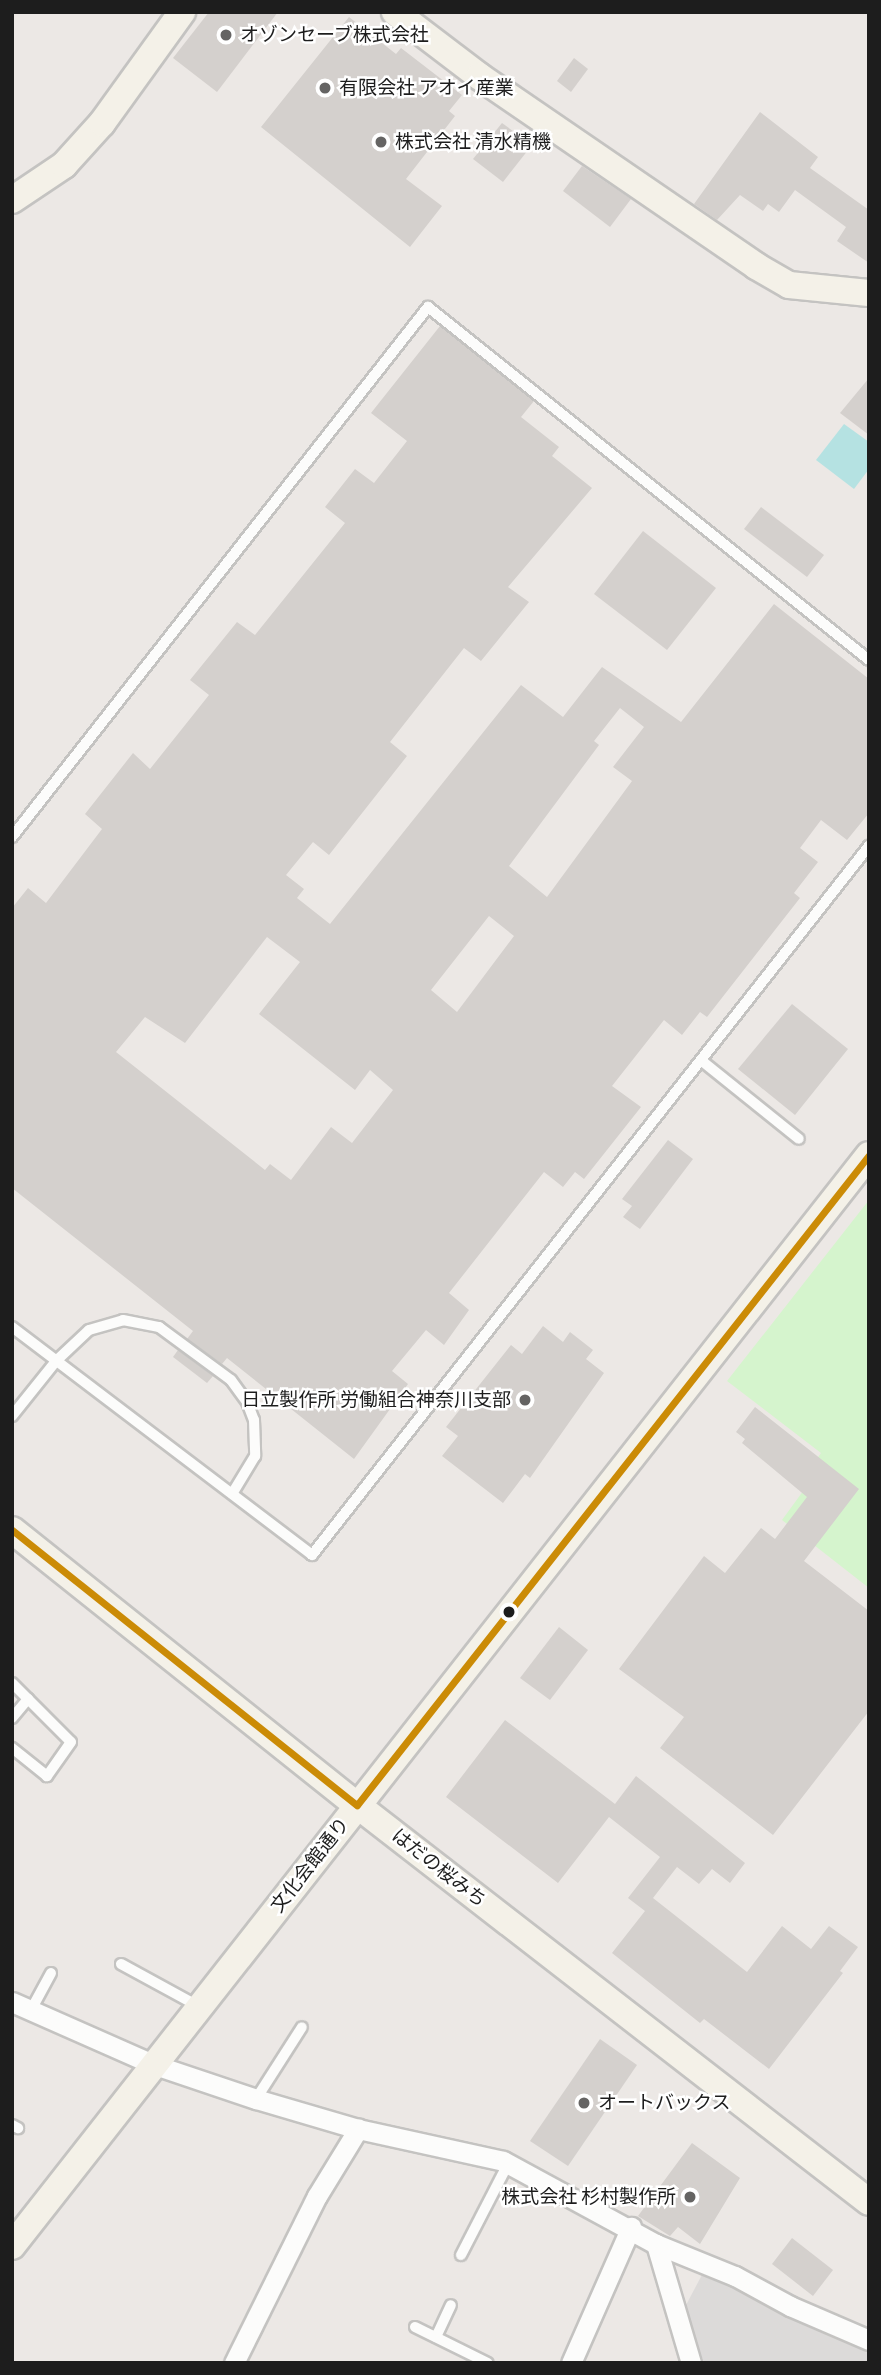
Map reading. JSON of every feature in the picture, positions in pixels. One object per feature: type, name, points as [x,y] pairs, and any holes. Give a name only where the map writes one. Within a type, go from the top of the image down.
[{"type":"street","points":[[12,200],[64,165],[182,12]]},
{"type":"street","points":[[395,12],[479,76],[756,266],[789,285],[869,293]]},
{"type":"street","name":"文化会館通り","points":[[12,2246],[869,1155]]},
{"type":"street","name":"はだの桜みち","points":[[12,1530],[357,1805],[869,2202]]},
{"type":"street","points":[[12,2002],[155,2065],[256,2099],[358,2129],[508,2164],[631,2227],[656,2244],[735,2276],[790,2306],[869,2340]]},
{"type":"street","points":[[234,2363],[317,2196],[358,2129]]},
{"type":"street","points":[[571,2363],[631,2227]]},
{"type":"street","points":[[656,2244],[691,2363]]},
{"type":"lane","points":[[12,838],[428,307],[869,660]]},
{"type":"lane","points":[[12,1327],[312,1555],[869,846]]},
{"type":"lane","points":[[702,1061],[799,1139]]},
{"type":"lane","points":[[12,1416],[56,1361],[89,1330],[105,1322],[142,1321],[159,1327],[230,1380],[247,1402],[257,1439],[251,1465],[232,1494]]},
{"type":"lane","points":[[12,1683],[71,1742],[47,1776],[12,1748]]},
{"type":"lane","points":[[12,1718],[28,1699]]},
{"type":"lane","points":[[121,1964],[200,2007]]},
{"type":"lane","points":[[32,2010],[51,1973]]},
{"type":"lane","points":[[256,2099],[302,2027]]},
{"type":"lane","points":[[461,2255],[508,2164]]},
{"type":"lane","points":[[436,2337],[451,2305]]},
{"type":"lane","points":[[415,2327],[488,2363]]},
{"type":"green space","points":[[869,1200],[869,1588],[782,1520],[817,1472],[811,1467],[821,1453],[727,1381]]},
{"type":"shaded area","points":[[704,2271],[869,2348],[869,2363],[704,2363],[685,2307]]},
{"type":"water","points":[[844,424],[869,442],[869,469],[854,489],[816,460]]},
{"type":"building","name":"オゾンセーブ株式会社","points":[[209,12],[278,12],[217,92],[173,58]]},
{"type":"building","name":"株式会社 清水精機","points":[[349,17],[396,54],[401,48],[462,95],[449,111],[455,116],[406,179],[442,206],[410,247],[261,127]]},
{"type":"building","points":[[574,58],[588,69],[571,92],[557,81]]},
{"type":"building","points":[[760,112],[818,157],[810,168],[869,210],[869,263],[837,241],[846,227],[795,190],[779,212],[768,204],[763,211],[740,195],[717,220],[694,204]]},
{"type":"building","points":[[502,123],[532,145],[503,182],[473,159]]},
{"type":"building","points":[[582,166],[631,199],[610,227],[563,191]]},
{"type":"building","points":[[440,326],[534,401],[521,417],[559,447],[552,456],[592,488],[508,587],[529,602],[481,661],[464,648],[390,742],[407,756],[329,855],[313,842],[286,875],[304,889],[297,898],[330,924],[521,685],[563,717],[602,667],[681,722],[774,604],[869,679],[869,813],[847,840],[821,820],[800,848],[818,862],[794,893],[800,898],[707,1017],[700,1012],[682,1035],[664,1020],[612,1086],[641,1107],[584,1179],[575,1172],[563,1187],[544,1172],[449,1293],[469,1310],[444,1345],[426,1330],[392,1371],[408,1384],[354,1459],[227,1358],[222,1364],[187,1339],[193,1331],[12,1188],[12,908],[28,888],[46,903],[102,829],[85,814],[133,753],[150,769],[209,695],[190,680],[237,622],[255,635],[345,523],[325,507],[355,469],[374,483],[407,441],[371,413]],"holes":[[[620,708],[644,727],[613,767],[632,781],[547,897],[509,866],[599,745],[594,741]],[[489,916],[514,936],[457,1012],[431,990]],[[267,937],[300,962],[259,1014],[355,1090],[370,1070],[393,1090],[352,1143],[331,1127],[291,1180],[270,1164],[265,1170],[116,1052],[145,1017],[185,1043]]]},
{"type":"building","points":[[869,378],[869,435],[840,413]]},
{"type":"building","points":[[761,507],[824,555],[807,577],[744,529]]},
{"type":"building","points":[[643,531],[716,588],[667,650],[594,594]]},
{"type":"building","points":[[792,1004],[848,1049],[795,1115],[738,1069]]},
{"type":"building","points":[[668,1140],[693,1159],[640,1229],[623,1217],[632,1206],[622,1199]]},
{"type":"building","name":"日立製作所 労働組合神奈川支部","points":[[543,1326],[563,1342],[570,1332],[593,1350],[586,1359],[604,1373],[530,1478],[525,1474],[503,1503],[442,1456],[458,1436],[446,1427],[511,1345],[522,1354]]},
{"type":"building","points":[[178,1350],[213,1376],[207,1383],[173,1357]]},
{"type":"building","points":[[755,1407],[859,1489],[804,1561],[869,1611],[869,1711],[773,1835],[660,1748],[684,1717],[619,1669],[704,1556],[725,1573],[761,1528],[775,1539],[807,1497],[742,1443],[745,1439],[736,1432]]},
{"type":"building","points":[[559,1627],[588,1650],[550,1700],[520,1678]]},
{"type":"building","points":[[505,1720],[615,1804],[636,1776],[745,1863],[730,1883],[712,1869],[699,1884],[677,1867],[653,1898],[747,1972],[782,1926],[811,1949],[829,1926],[858,1947],[840,1971],[843,1973],[769,2069],[704,2019],[700,2023],[612,1953],[645,1911],[628,1898],[660,1857],[609,1817],[558,1883],[446,1797]]},
{"type":"building","name":"オートバックス","points":[[600,2039],[637,2065],[568,2166],[530,2141]]},
{"type":"building","name":"株式会社 杉村製作所","points":[[692,2143],[740,2178],[700,2244],[678,2227],[670,2236],[638,2216]]},
{"type":"building","points":[[792,2238],[833,2270],[813,2296],[772,2264]]},
{"type":"transit line","points":[[12,1530],[357,1805],[869,1155]]},
{"type":"place","name":"オゾンセーブ株式会社","points":[[226,35]]},
{"type":"place","name":"有限会社 アオイ産業","points":[[325,88]]},
{"type":"place","name":"株式会社 清水精機","points":[[381,142]]},
{"type":"place","name":"日立製作所 労働組合神奈川支部","points":[[525,1400]]},
{"type":"place","name":"オートバックス","points":[[584,2103]]},
{"type":"place","name":"株式会社 杉村製作所","points":[[690,2197]]}]
